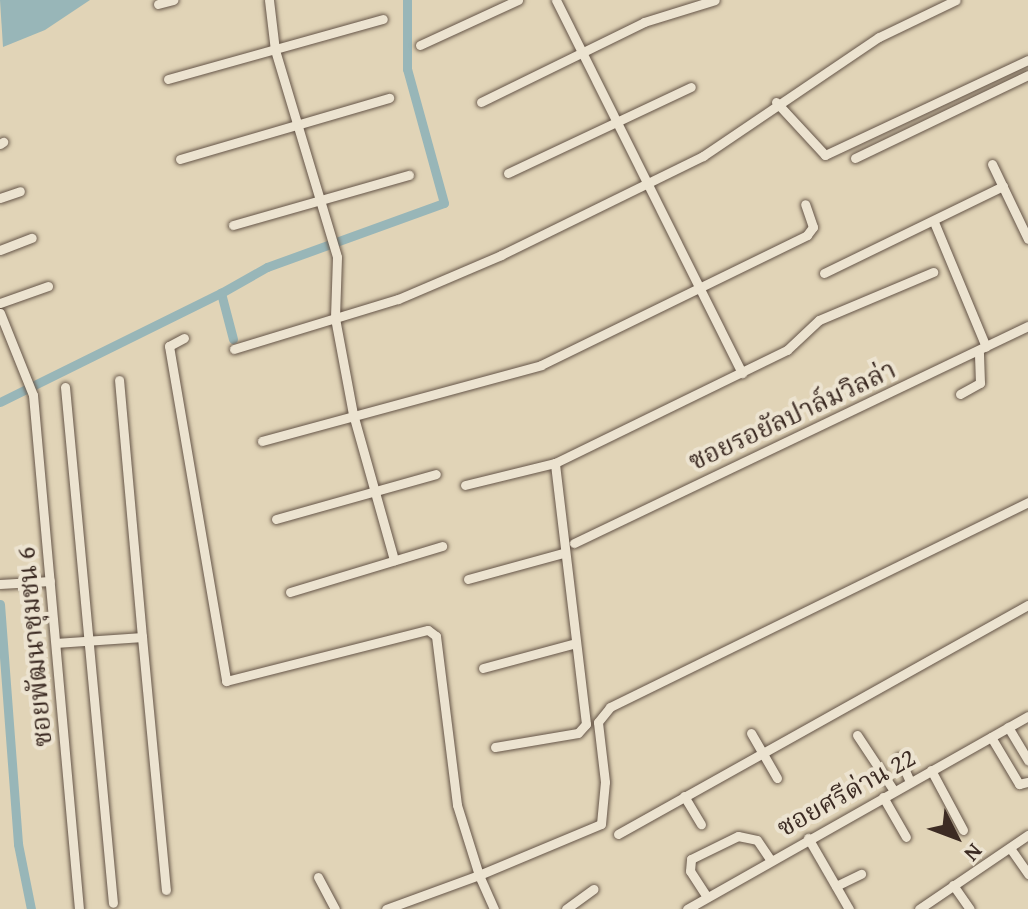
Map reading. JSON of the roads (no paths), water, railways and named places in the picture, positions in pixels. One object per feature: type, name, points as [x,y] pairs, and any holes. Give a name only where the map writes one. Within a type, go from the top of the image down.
[{"type":"street","points":[[158,4],[173,0]]},
{"type":"street","points":[[269,0],[275,50],[337,257],[335,318],[353,414],[394,560]]},
{"type":"street","points":[[420,45],[518,0]]},
{"type":"street","points":[[556,0],[644,186],[742,373]]},
{"type":"street","points":[[481,102],[644,22],[715,0]]},
{"type":"street","points":[[234,349],[335,318],[474,268],[644,186],[703,156],[776,102],[879,37],[956,0]]},
{"type":"street","points":[[168,79],[383,19]]},
{"type":"street","points":[[776,102],[825,155],[1028,60]]},
{"type":"street","points":[[855,158],[1028,75]]},
{"type":"street","points":[[508,173],[691,87]]},
{"type":"street","points":[[180,159],[389,98]]},
{"type":"street","points":[[992,164],[1027,234]]},
{"type":"street","points":[[233,225],[409,175]]},
{"type":"street","points":[[824,273],[1003,186]]},
{"type":"street","points":[[0,198],[20,191]]},
{"type":"street","points":[[262,441],[541,365],[700,291],[807,235],[813,227],[805,204]]},
{"type":"street","points":[[934,222],[982,349],[980,383],[960,394]]},
{"type":"street","points":[[0,250],[32,238]]},
{"type":"street","points":[[465,485],[555,463],[787,350],[819,320],[933,272]]},
{"type":"street","points":[[0,303],[48,286]]},
{"type":"street","name":"ซอยพัฒนาชุมชน 6","points":[[0,313],[33,395],[79,909]]},
{"type":"street","name":"ซอยรอยัลปาล์มวิลล่า","points":[[574,543],[1028,326]]},
{"type":"street","points":[[184,338],[169,346],[226,681],[433,632],[457,805],[479,875],[494,909]]},
{"type":"street","points":[[119,380],[166,890]]},
{"type":"street","points":[[65,387],[92,641],[113,903]]},
{"type":"street","points":[[495,747],[583,730],[555,463]]},
{"type":"street","points":[[276,519],[436,474]]},
{"type":"street","points":[[386,909],[479,875],[601,824],[605,782],[598,722],[610,707],[1028,502]]},
{"type":"street","points":[[290,592],[442,546]]},
{"type":"street","points":[[468,579],[563,553]]},
{"type":"street","points":[[4,584],[50,581]]},
{"type":"street","points":[[618,834],[1028,605]]},
{"type":"street","points":[[56,643],[142,637]]},
{"type":"street","points":[[483,668],[572,644]]},
{"type":"street","name":"ซอยศรีด่าน 22","points":[[687,909],[770,859],[1027,718]]},
{"type":"street","points":[[1008,727],[1028,760]]},
{"type":"street","points":[[751,733],[777,778]]},
{"type":"street","points":[[857,735],[894,791]]},
{"type":"street","points":[[991,737],[1019,784],[1028,782]]},
{"type":"street","points":[[899,757],[910,782]]},
{"type":"street","points":[[931,770],[963,830]]},
{"type":"street","points":[[684,796],[701,824]]},
{"type":"street","points":[[883,797],[906,837]]},
{"type":"street","points":[[919,909],[1028,835]]},
{"type":"street","points":[[707,897],[690,871],[691,859],[738,836],[757,840],[770,859]]},
{"type":"street","points":[[808,838],[849,909]]},
{"type":"street","points":[[1010,848],[1028,874]]},
{"type":"street","points":[[836,886],[861,874]]},
{"type":"street","points":[[318,877],[335,909]]},
{"type":"street","points":[[953,885],[970,909]]},
{"type":"street","points":[[566,909],[594,889]]},
{"type":"water","points":[[0,0],[90,0],[45,30],[3,47]]},
{"type":"waterway","points":[[233,339],[221,293],[267,267],[444,203],[407,69],[407,0]]},
{"type":"waterway","points":[[0,402],[221,293]]},
{"type":"waterway","points":[[0,604],[18,844],[31,909]]}]
